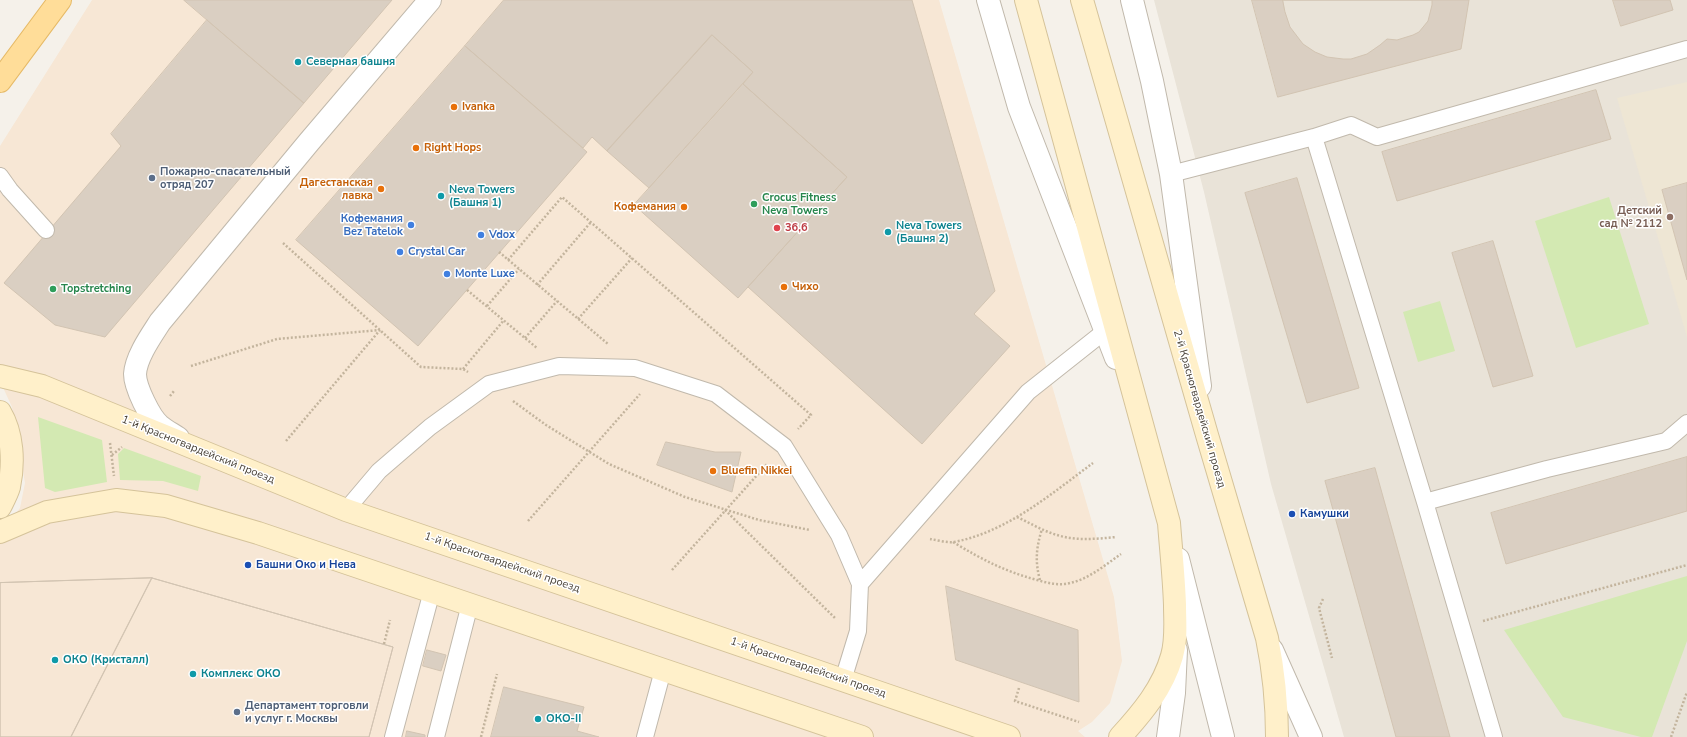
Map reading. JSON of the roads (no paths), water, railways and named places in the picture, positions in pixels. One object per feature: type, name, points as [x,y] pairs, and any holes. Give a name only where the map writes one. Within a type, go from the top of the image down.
[{"type":"main road","points":[[0,81],[60,0]]},
{"type":"main road","points":[[1026,0],[1169,523],[1174,577],[1176,637],[1172,656],[1163,681],[1150,703],[1120,737]]},
{"type":"main road","name":"2-й Красногвардейский проезд","points":[[1082,0],[1267,638],[1277,702],[1276,737]]},
{"type":"main road","points":[[0,369],[42,386]]},
{"type":"main road","name":"1-й Красногвардейский проезд","points":[[0,376],[42,386],[346,510],[1009,737]]},
{"type":"main road","points":[[0,412],[5,421],[12,454],[9,488],[0,507]]},
{"type":"main road","points":[[0,532],[47,512],[116,500],[166,506],[237,526],[862,737]]},
{"type":"street","points":[[194,448],[159,426],[141,397],[135,374],[142,350],[165,316],[313,137],[430,0]]},
{"type":"street","points":[[988,0],[1019,106],[1147,440]]},
{"type":"street","points":[[1132,0],[1152,81],[1171,174],[1207,435]]},
{"type":"street","points":[[1169,523],[1223,737]]},
{"type":"street","points":[[1168,737],[1174,693],[1176,637]]},
{"type":"street","points":[[1267,638],[1311,737]]},
{"type":"lane","points":[[1171,174],[1314,137],[1351,125],[1377,137],[1687,49]]},
{"type":"lane","points":[[1314,137],[1425,502],[1494,737]]},
{"type":"lane","points":[[0,176],[10,190],[46,230]]},
{"type":"lane","points":[[860,584],[1028,392],[1105,331]]},
{"type":"lane","points":[[346,510],[379,472],[430,426],[489,384],[559,366],[635,368],[716,394],[784,446],[839,535],[860,584],[858,631],[843,680]]},
{"type":"lane","points":[[1425,502],[1547,469],[1666,441],[1687,423]]},
{"type":"lane","points":[[393,737],[432,591]]},
{"type":"lane","points":[[436,737],[470,604]]},
{"type":"lane","points":[[645,737],[663,670]]},
{"type":"place","name":"Северная башня","points":[[298,62]]},
{"type":"place","name":"Ivanka","points":[[454,107]]},
{"type":"place","name":"Right Hops","points":[[416,148]]},
{"type":"place","name":"Пожарно-спасательный отряд 207","points":[[152,178]]},
{"type":"place","name":"Дагестанская лавка","points":[[381,189]]},
{"type":"place","name":"Neva Towers (Башня 1)","points":[[441,196]]},
{"type":"place","name":"Crocus Fitness Neva Towers","points":[[754,204]]},
{"type":"place","name":"Кофемания","points":[[684,207]]},
{"type":"place","name":"Детский сад № 2112","points":[[1670,217]]},
{"type":"place","name":"Кофемания Bez Tatelok","points":[[411,225]]},
{"type":"place","name":"36,6","points":[[777,228]]},
{"type":"place","name":"Neva Towers (Башня 2)","points":[[888,232]]},
{"type":"place","name":"Vdox","points":[[481,235]]},
{"type":"place","name":"Crystal Car","points":[[400,252]]},
{"type":"place","name":"Monte Luxe","points":[[447,274]]},
{"type":"place","name":"Чихо","points":[[784,287]]},
{"type":"place","name":"Topstretching","points":[[53,289]]},
{"type":"place","name":"Bluefin Nikkei","points":[[713,471]]},
{"type":"place","name":"Камушки","points":[[1292,514]]},
{"type":"place","name":"Башни Око и Нева","points":[[248,565]]},
{"type":"place","name":"ОКО (Кристалл)","points":[[55,660]]},
{"type":"place","name":"Комплекс ОКО","points":[[193,674]]},
{"type":"place","name":"Департамент торговли и услуг г. Москвы","points":[[237,712]]},
{"type":"place","name":"ОКО-II","points":[[538,719]]}]
